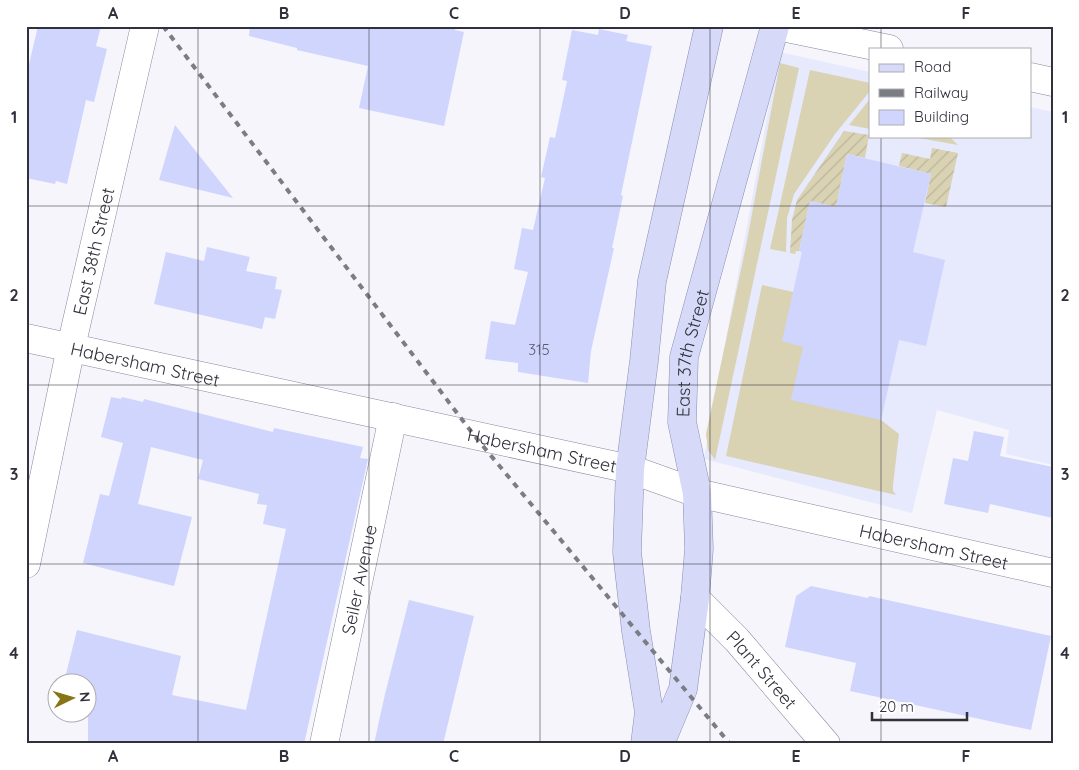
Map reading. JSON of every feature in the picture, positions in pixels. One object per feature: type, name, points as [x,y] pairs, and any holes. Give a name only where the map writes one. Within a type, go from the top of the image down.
[{"type":"main road","points":[[646,744],[649,712],[636,631],[627,552],[630,469],[652,281],[709,26]]},
{"type":"main road","name":"East 37th Street","points":[[660,744],[683,689],[695,598],[698,549],[697,493],[682,422],[684,358],[776,26]]},
{"type":"street","name":"East 38th Street","points":[[26,564],[71,348],[145,26]]},
{"type":"street","points":[[776,26],[884,48]]},
{"type":"street","points":[[1032,77],[1053,82]]},
{"type":"street","name":"Habersham Street","points":[[26,338],[630,469],[697,493],[1053,573]]},
{"type":"street","name":"Seiler Avenue","points":[[324,744],[393,417]]},
{"type":"street","name":"Plant Street","points":[[695,598],[737,640],[826,744]]},
{"type":"shaded area","points":[[779,52],[869,72],[869,138],[1032,138],[1032,107],[1053,112],[1053,465],[1006,454],[1009,430],[937,410],[912,513],[704,459]]},
{"type":"shaded area","points":[[780,63],[799,68],[715,460],[708,450],[706,434],[746,246]]},
{"type":"shaded area","points":[[810,70],[869,83],[869,92],[835,134],[794,194],[787,218],[786,252],[770,249]]},
{"type":"shaded area","points":[[869,100],[869,129],[849,125]]},
{"type":"shaded area","points":[[844,131],[869,135],[865,158],[847,154],[836,207],[810,201],[799,251],[796,251],[795,254],[790,253],[792,220],[797,200]]},
{"type":"shaded area","points":[[919,138],[951,138],[958,145]]},
{"type":"shaded area","points":[[932,148],[958,153],[946,207],[925,203],[931,174],[899,166],[902,153],[930,159]]},
{"type":"shaded area","points":[[762,285],[793,292],[803,347],[881,420],[899,434],[893,485],[893,491],[896,495],[726,456]]},
{"type":"building","points":[[38,26],[101,26],[96,46],[107,49],[94,102],[86,100],[67,184],[56,181],[55,184],[26,178],[26,77]]},
{"type":"building","points":[[250,26],[456,26],[455,30],[464,32],[444,126],[359,108],[368,66],[297,50],[297,48],[249,36]]},
{"type":"building","points":[[599,29],[628,35],[626,41],[652,46],[621,195],[623,196],[612,248],[614,248],[591,351],[588,383],[518,372],[518,363],[485,359],[491,321],[515,325],[528,272],[514,269],[522,228],[533,230],[545,178],[541,177],[550,137],[555,138],[567,81],[562,80],[572,30],[598,35]]},
{"type":"building","points":[[175,125],[233,198],[159,180]]},
{"type":"building","points":[[847,154],[931,174],[913,252],[945,260],[926,346],[899,340],[881,420],[791,400],[803,347],[782,341],[802,252],[799,251],[810,201],[836,207]]},
{"type":"building","points":[[207,247],[250,257],[246,271],[277,277],[275,289],[282,290],[275,319],[265,317],[262,329],[154,304],[166,252],[204,261]]},
{"type":"building","points":[[111,397],[121,399],[122,397],[143,402],[144,399],[273,432],[274,428],[363,447],[360,458],[368,459],[304,744],[88,744],[88,722],[98,722],[98,672],[66,672],[77,630],[181,656],[172,695],[246,710],[286,529],[263,524],[267,505],[257,504],[259,494],[198,479],[203,460],[151,447],[138,504],[192,517],[174,586],[83,563],[100,494],[109,496],[123,443],[101,437]]},
{"type":"building","points":[[974,431],[1004,437],[1000,456],[1053,467],[1053,518],[990,504],[988,513],[944,504],[953,458],[968,461]]},
{"type":"building","points":[[811,586],[868,598],[869,596],[1051,636],[1031,730],[850,691],[856,663],[785,647],[796,596]]},
{"type":"building","points":[[409,600],[474,616],[443,744],[374,744],[385,694]]},
{"type":"railway","points":[[163,26],[473,434],[730,744]]}]
